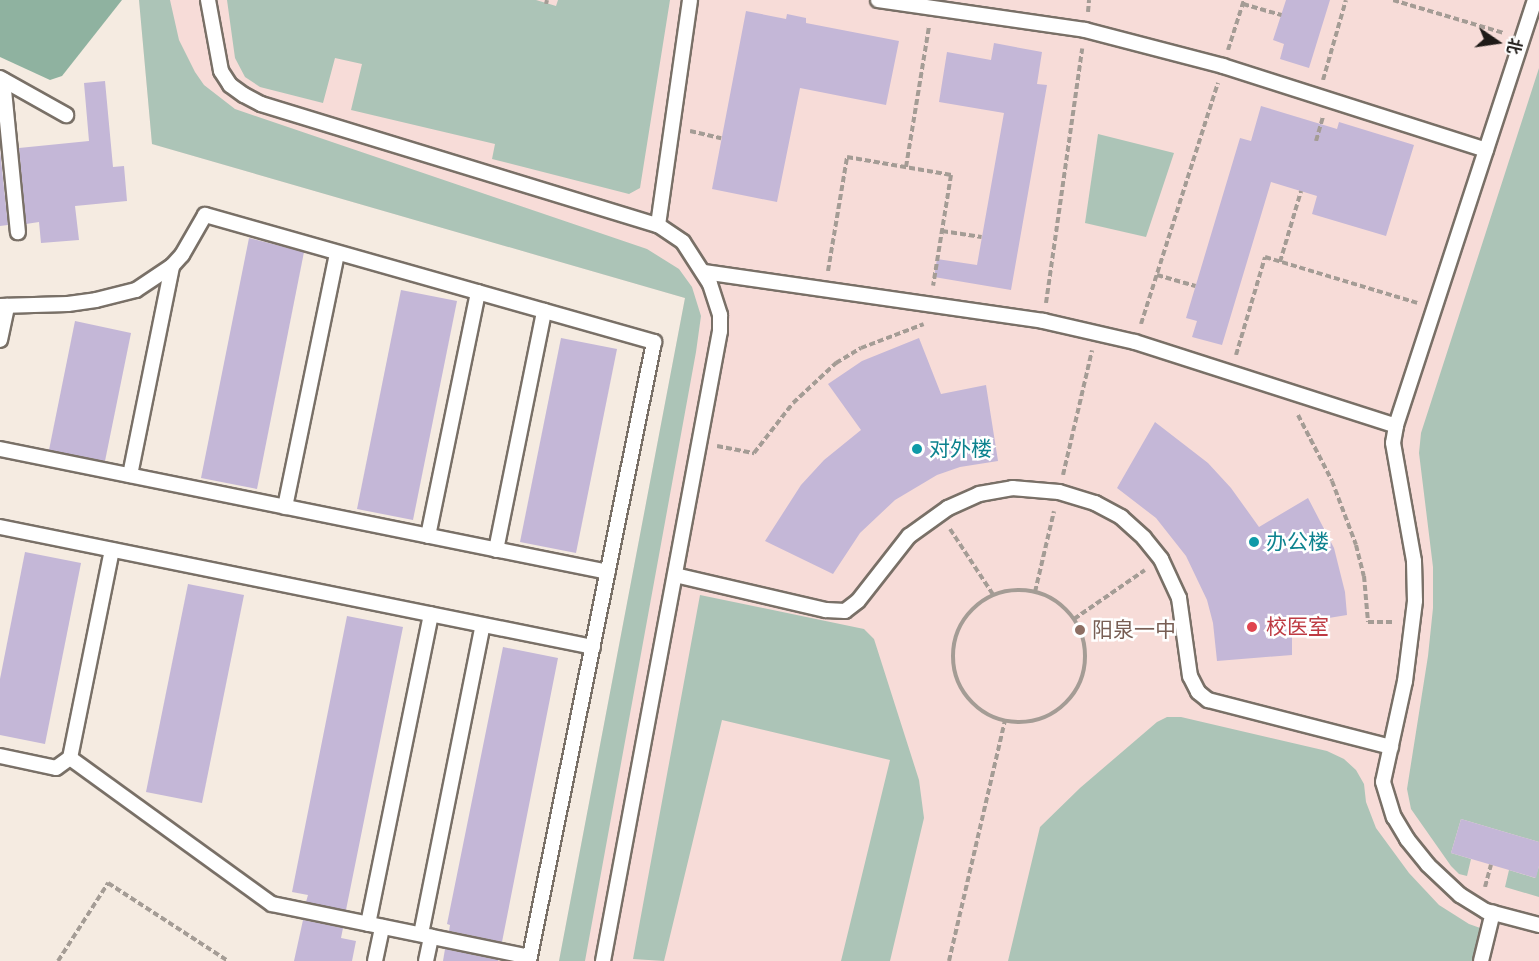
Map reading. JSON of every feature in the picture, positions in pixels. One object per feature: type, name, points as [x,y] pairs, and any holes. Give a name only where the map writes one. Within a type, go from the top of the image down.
[{"type":"lane","points":[[208,0],[221,71],[230,85],[251,99],[658,225],[683,242],[704,272],[716,300],[720,331],[603,961]]},
{"type":"lane","points":[[658,225],[690,0]]},
{"type":"lane","points":[[878,0],[1085,30],[1223,66],[1486,150]]},
{"type":"lane","points":[[1535,0],[1396,426],[1393,443],[1414,561],[1413,622],[1405,681],[1383,782],[1394,817],[1407,839],[1428,865],[1460,895],[1473,905],[1539,925]]},
{"type":"lane","points":[[1,79],[66,115]]},
{"type":"lane","points":[[1,79],[18,232]]},
{"type":"lane","points":[[0,340],[4,306],[96,300],[136,290],[172,266],[182,255],[205,215],[654,342],[529,959],[272,903],[70,758]]},
{"type":"lane","points":[[285,507],[337,253]]},
{"type":"lane","points":[[129,475],[172,266]]},
{"type":"lane","points":[[704,272],[1043,321],[1135,342],[1396,426]]},
{"type":"lane","points":[[428,536],[478,292]]},
{"type":"lane","points":[[496,550],[544,311]]},
{"type":"lane","points":[[0,449],[608,572]]},
{"type":"lane","points":[[675,575],[806,606],[844,611],[858,601],[909,536],[940,513],[962,501],[993,491],[1012,488],[1059,492],[1095,502],[1121,517],[1144,538],[1161,559],[1179,598],[1190,675],[1198,692],[1208,700],[1391,747]]},
{"type":"lane","points":[[0,527],[592,647]]},
{"type":"lane","points":[[0,756],[56,768],[70,758],[112,550]]},
{"type":"lane","points":[[375,961],[375,925],[430,614]]},
{"type":"lane","points":[[426,961],[426,936],[483,625]]},
{"type":"lane","points":[[1481,961],[1493,912]]},
{"type":"path","points":[[1043,321],[1089,0]]},
{"type":"path","points":[[1318,96],[1346,0]]},
{"type":"path","points":[[1393,0],[1522,39]]},
{"type":"path","points":[[1135,342],[1244,2],[1281,15]]},
{"type":"path","points":[[906,167],[932,8]]},
{"type":"path","points":[[671,128],[722,138]]},
{"type":"path","points":[[699,443],[754,453],[793,403],[836,363],[861,348],[927,323],[951,175],[847,157],[825,290]]},
{"type":"path","points":[[1280,262],[1301,191]]},
{"type":"path","points":[[942,231],[982,237]]},
{"type":"path","points":[[1231,373],[1265,257],[1434,308]]},
{"type":"path","points":[[1156,275],[1195,286]]},
{"type":"path","points":[[1035,592],[1096,333]]},
{"type":"path","points":[[1285,390],[1319,454],[1342,508],[1364,576],[1368,622],[1413,622]]},
{"type":"path","points":[[940,513],[994,596]]},
{"type":"path","points":[[1074,619],[1161,559]]},
{"type":"path","points":[[1020,590],[1035,592],[1051,598],[1074,619],[1081,633],[1085,663],[1074,692],[1064,705],[1038,720],[1005,721],[991,716],[966,696],[954,666],[957,633],[975,607],[994,596],[1020,590]]},
{"type":"path","points":[[949,961],[1005,721]]},
{"type":"path","points":[[58,961],[108,883],[228,961]]},
{"type":"shaded area","name":"阳泉一中","points":[[139,0],[1539,0],[1539,961],[559,961],[685,298],[152,144]]},
{"type":"green space","points":[[0,0],[122,0],[62,76],[50,80],[0,57]]},
{"type":"green space","points":[[139,0],[170,0],[179,40],[195,72],[204,85],[235,109],[647,249],[679,269],[692,287],[701,316],[696,352],[585,961],[559,961],[685,298],[152,144]]},
{"type":"green space","points":[[227,0],[536,0],[556,6],[558,0],[670,0],[640,188],[629,194],[492,159],[495,144],[351,110],[362,64],[335,58],[323,103],[260,87],[245,77],[235,58]]},
{"type":"green space","points":[[1539,68],[1539,842],[1461,819],[1451,853],[1471,859],[1467,876],[1459,874],[1451,866],[1411,809],[1407,789],[1428,656],[1433,608],[1433,567],[1419,453],[1421,433]]},
{"type":"green space","points":[[1098,134],[1174,153],[1146,237],[1085,223]]},
{"type":"green space","points":[[700,595],[864,629],[874,639],[919,780],[924,818],[890,961],[841,961],[890,760],[722,720],[664,961],[633,959]]},
{"type":"green space","points":[[1167,717],[1181,717],[1327,751],[1344,759],[1356,770],[1364,784],[1366,802],[1376,828],[1409,873],[1439,905],[1469,924],[1483,929],[1475,961],[1008,961],[1040,827],[1080,788],[1157,722]]},
{"type":"green space","points":[[1539,866],[1539,897],[1505,887],[1509,870],[1535,878]]},
{"type":"building","points":[[1286,0],[1330,0],[1309,68],[1280,59],[1284,44],[1273,40]]},
{"type":"building","points":[[746,11],[786,19],[787,14],[806,18],[806,23],[899,41],[886,105],[800,88],[777,202],[712,189]]},
{"type":"building","points":[[994,43],[1042,52],[1037,84],[1047,85],[1011,290],[934,277],[937,259],[977,265],[1004,113],[939,102],[947,52],[991,60]]},
{"type":"building","points":[[105,81],[113,167],[124,166],[127,201],[75,206],[79,240],[41,243],[39,222],[26,224],[19,148],[89,141],[84,83]]},
{"type":"building","points":[[1261,106],[1337,129],[1339,122],[1414,145],[1386,236],[1312,214],[1317,196],[1271,182],[1222,345],[1192,337],[1197,321],[1186,318],[1240,138],[1251,141]]},
{"type":"building","points":[[0,150],[8,225],[0,226]]},
{"type":"building","points":[[249,238],[304,252],[257,489],[201,478]]},
{"type":"building","points":[[401,290],[457,301],[413,520],[357,509]]},
{"type":"building","points":[[75,321],[131,333],[105,461],[49,450]]},
{"type":"building","points":[[561,338],[617,349],[576,553],[520,542]]},
{"type":"building","name":"对外楼","points":[[919,338],[941,394],[986,385],[998,461],[960,467],[937,475],[895,500],[860,533],[833,574],[765,541],[801,485],[824,460],[861,430],[828,384],[862,361]]},
{"type":"building","name":"办公楼","points":[[1155,422],[1208,463],[1231,488],[1259,527],[1308,498],[1334,548],[1345,592],[1347,615],[1292,624],[1292,655],[1217,661],[1213,623],[1207,600],[1186,556],[1156,518],[1117,488]]},
{"type":"building","points":[[25,552],[81,563],[45,744],[0,735],[0,679]]},
{"type":"building","points":[[188,584],[244,595],[202,803],[146,792]]},
{"type":"building","points":[[347,616],[403,627],[346,910],[306,902],[308,895],[292,892]]},
{"type":"building","points":[[503,647],[558,658],[502,942],[449,931],[450,925],[447,924]]},
{"type":"building","points":[[1461,819],[1539,842],[1539,866],[1536,878],[1451,853]]},
{"type":"building","points":[[303,920],[343,928],[341,938],[356,941],[352,961],[294,961]]},
{"type":"building","points":[[445,949],[498,960],[498,961],[443,961]]},
{"type":"place","name":"对外楼","points":[[917,449]]},
{"type":"place","name":"办公楼","points":[[1254,542]]},
{"type":"place","name":"校医室","points":[[1252,627]]},
{"type":"place","name":"阳泉一中","points":[[1080,630]]}]
